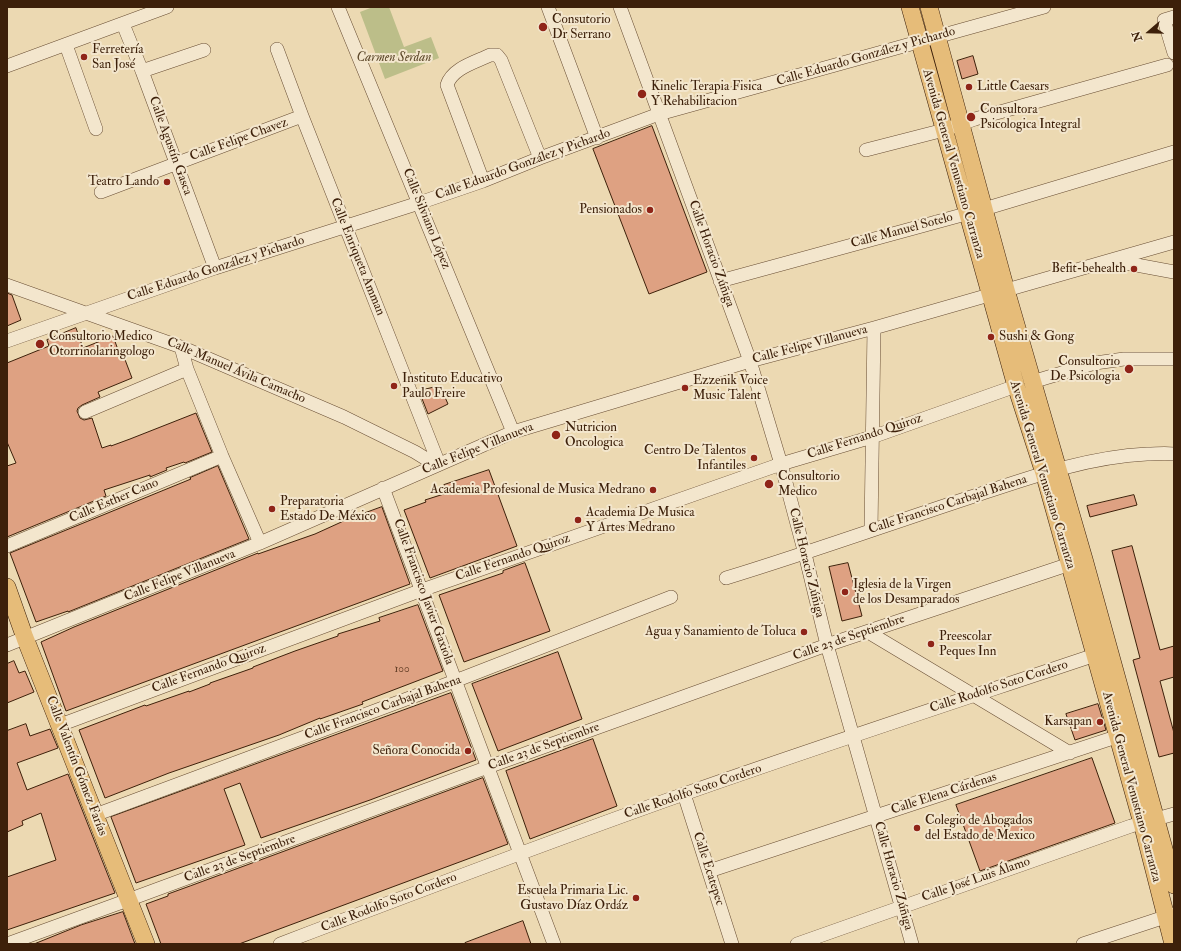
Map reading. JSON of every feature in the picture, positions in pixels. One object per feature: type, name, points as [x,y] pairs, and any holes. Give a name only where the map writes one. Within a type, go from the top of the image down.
[{"type":"main road","name":"Avenida General Venustiano Carranza","points":[[910,7],[989,295],[1016,386],[1051,471]]},
{"type":"main road","name":"Avenida General Venustiano Carranza","points":[[929,7],[1032,382],[1051,471],[1125,734],[1164,817],[1174,885]]},
{"type":"main road","name":"Calle Valentín Gómez Farías","points":[[7,587],[25,638],[146,944]]},
{"type":"main road","name":"Avenida General Venustiano Carranza","points":[[1164,817],[1173,944]]},
{"type":"street","points":[[7,66],[167,7]]},
{"type":"street","name":"Calle Silviano López","points":[[338,7],[514,432]]},
{"type":"street","points":[[548,7],[597,138]]},
{"type":"street","name":"Calle Horacio Zúñiga","points":[[620,7],[750,361],[781,464],[827,645],[912,944]]},
{"type":"street","name":"Calle Eduardo González y Pichardo","points":[[7,342],[215,268],[346,228],[483,181],[540,158],[660,114],[1044,7]]},
{"type":"street","points":[[1174,17],[1164,20],[1174,53]]},
{"type":"street","name":"Calle Agustín Gasca","points":[[123,24],[215,268]]},
{"type":"street","points":[[66,45],[96,129]]},
{"type":"street","name":"Calle Enriqueta Amman","points":[[277,49],[438,464]]},
{"type":"street","points":[[142,71],[204,50]]},
{"type":"street","points":[[483,181],[447,85],[450,77],[456,72],[490,55],[497,55],[502,60],[540,158]]},
{"type":"street","points":[[866,150],[944,130],[975,118],[1167,65]]},
{"type":"street","name":"Calle Felipe Chavez","points":[[101,192],[302,116]]},
{"type":"street","name":"Calle Manuel Sotelo","points":[[720,281],[984,209],[1174,152]]},
{"type":"street","name":"Calle Felipe Villanueva","points":[[7,645],[260,544],[438,464],[514,432],[750,361],[874,328],[1174,242]]},
{"type":"street","points":[[1111,260],[1174,272]]},
{"type":"street","name":"Calle Manuel Ávila Camacho","points":[[7,285],[181,347],[344,417],[438,464]]},
{"type":"street","points":[[871,530],[874,328]]},
{"type":"street","points":[[181,347],[187,369],[260,544]]},
{"type":"street","points":[[1032,382],[1095,363],[1124,359],[1174,358]]},
{"type":"street","points":[[85,412],[187,369]]},
{"type":"street","name":"Calle Fernando Quiroz","points":[[60,725],[422,590],[781,464],[872,437],[1016,386]]},
{"type":"street","name":"Calle Francisco Carbajal Bahena","points":[[726,578],[805,554],[871,530],[1051,471],[1108,458],[1133,455],[1174,454]]},
{"type":"street","name":"Calle Esther Cano","points":[[7,546],[222,456]]},
{"type":"street","name":"Calle Francisco Javier Gaxiola","points":[[384,488],[554,944]]},
{"type":"street","name":"Calle 23 de Septiembre","points":[[7,944],[488,767],[827,645],[1077,562]]},
{"type":"street","name":"Calle Francisco Carbajal Bahena","points":[[95,815],[456,681],[671,597]]},
{"type":"street","points":[[868,632],[1070,753]]},
{"type":"street","name":"Calle Rodolfo Soto Cordero","points":[[280,944],[684,794],[973,695],[1102,653]]},
{"type":"street","name":"Calle Elena Cárdenas","points":[[709,871],[1125,734]]},
{"type":"street","name":"Calle Ecatepec","points":[[684,794],[732,944]]},
{"type":"street","name":"Calle José Luis Álamo","points":[[797,944],[902,906],[1164,817]]},
{"type":"street","points":[[1083,944],[1170,915]]},
{"type":"green space","name":"Carmen Serdan","points":[[373,7],[389,7],[404,47],[431,37],[439,58],[385,79],[360,12]]},
{"type":"building","points":[[973,56],[978,74],[962,79],[957,61]]},
{"type":"building","name":"Pensionados","points":[[652,126],[707,272],[649,294],[593,149]]},
{"type":"building","points":[[7,293],[12,295],[21,320],[7,326]]},
{"type":"building","points":[[76,328],[83,348],[113,336],[121,358],[124,357],[132,378],[98,392],[100,397],[78,408],[77,411],[80,418],[84,420],[92,418],[102,448],[130,439],[196,413],[212,452],[185,463],[184,462],[166,468],[167,470],[150,477],[150,475],[104,490],[106,496],[7,537],[7,466],[16,463],[7,442],[7,363],[49,346],[47,340]]},
{"type":"building","points":[[440,386],[448,404],[428,414],[419,391]]},
{"type":"building","points":[[218,466],[249,539],[68,612],[36,622],[10,553],[191,479],[190,478]]},
{"type":"building","points":[[489,470],[517,546],[430,578],[404,510],[426,502],[425,500],[447,493],[444,485]]},
{"type":"building","points":[[1134,495],[1137,505],[1090,517],[1087,506]]},
{"type":"building","points":[[382,507],[410,584],[66,711],[41,642],[74,627],[258,553],[315,534],[348,519]]},
{"type":"building","points":[[1132,546],[1160,650],[1174,646],[1174,677],[1160,681],[1174,733],[1174,753],[1159,757],[1133,660],[1140,658],[1112,551]]},
{"type":"building","points":[[525,563],[550,631],[464,662],[439,595],[503,573],[503,571]]},
{"type":"building","name":"Iglesia de la Virgen de los Desamparados","points":[[848,563],[862,616],[842,621],[829,567]]},
{"type":"building","points":[[418,605],[443,671],[362,702],[363,704],[320,718],[279,735],[169,773],[105,798],[79,730],[145,705],[146,706],[189,692],[338,636],[338,634],[380,621],[379,618]]},
{"type":"building","points":[[558,652],[582,719],[498,751],[472,684]]},
{"type":"building","points":[[14,661],[19,673],[25,671],[34,692],[7,703],[7,664]]},
{"type":"building","points":[[451,693],[476,760],[370,800],[261,838],[240,783],[224,789],[245,845],[136,883],[111,817]]},
{"type":"building","points":[[1098,704],[1106,730],[1075,740],[1066,714]]},
{"type":"building","points":[[26,724],[30,736],[50,729],[58,748],[17,763],[27,790],[68,774],[115,893],[7,930],[7,877],[56,860],[41,813],[22,821],[23,825],[7,832],[7,731]]},
{"type":"building","points":[[593,739],[617,806],[530,839],[506,771]]},
{"type":"building","points":[[1092,758],[1115,823],[980,871],[956,805]]},
{"type":"building","points":[[483,778],[508,844],[239,944],[161,944],[146,904],[168,896],[168,894]]},
{"type":"building","points":[[123,912],[135,944],[34,944],[81,925]]},
{"type":"building","points":[[523,921],[531,944],[465,944],[465,943]]},
{"type":"place","name":"Consutorio Dr Serrano","points":[[543,27]]},
{"type":"place","name":"Ferretería San José","points":[[84,57]]},
{"type":"place","name":"Little Caesars","points":[[969,87]]},
{"type":"place","name":"Kinelic Terapia Fisica Y Rehabilitacion","points":[[642,94]]},
{"type":"place","name":"Consultora Psicologica Integral","points":[[971,117]]},
{"type":"place","name":"Teatro Lando","points":[[167,182]]},
{"type":"place","name":"Pensionados","points":[[650,210]]},
{"type":"place","name":"Befit-behealth","points":[[1134,269]]},
{"type":"place","name":"Sushi & Gong","points":[[991,337]]},
{"type":"place","name":"Consultorio Medico Otorrinolaringologo","points":[[40,344]]},
{"type":"place","name":"Consultorio De Psicologia","points":[[1129,369]]},
{"type":"place","name":"Instituto Educativo Paulo Freire","points":[[394,386]]},
{"type":"place","name":"Ezzenik Voice Music Talent","points":[[685,388]]},
{"type":"place","name":"Nutricion Oncologica","points":[[556,435]]},
{"type":"place","name":"Centro De Talentos Infantiles","points":[[754,458]]},
{"type":"place","name":"Consultorio Medico","points":[[769,484]]},
{"type":"place","name":"Academia Profesional de Musica Medrano","points":[[653,490]]},
{"type":"place","name":"Preparatoria Estado De México","points":[[272,509]]},
{"type":"place","name":"Academia De Musica Y Artes Medrano","points":[[578,520]]},
{"type":"place","name":"Iglesia de la Virgen de los Desamparados","points":[[845,592]]},
{"type":"place","name":"Agua y Sanamiento de Toluca","points":[[804,632]]},
{"type":"place","name":"Preescolar Peques Inn","points":[[931,644]]},
{"type":"place","name":"Karsapan","points":[[1100,722]]},
{"type":"place","name":"Señora Conocida","points":[[468,751]]},
{"type":"place","name":"Colegio de Abogados del Estado de Mexico","points":[[917,828]]},
{"type":"place","name":"Escuela Primaria Lic. Gustavo Díaz Ordáz","points":[[636,898]]}]
